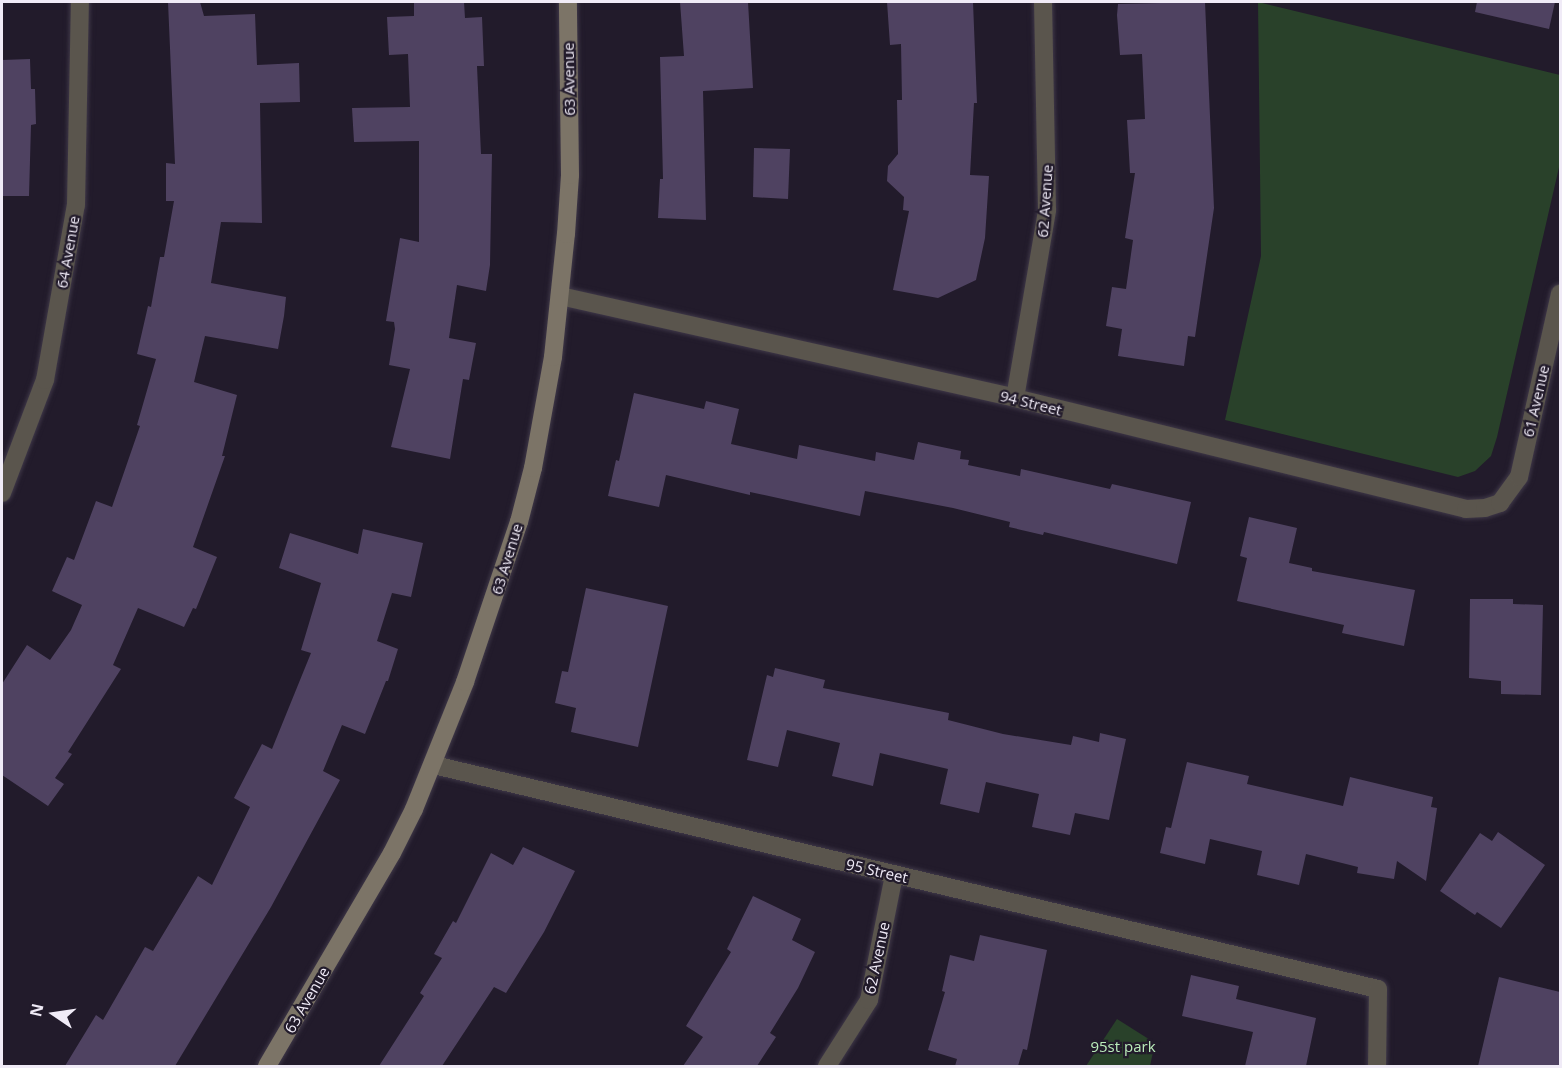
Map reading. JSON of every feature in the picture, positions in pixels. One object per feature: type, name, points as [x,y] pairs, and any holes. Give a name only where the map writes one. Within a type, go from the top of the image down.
[{"type":"street","name":"64 Avenue","points":[[2,493],[45,380],[76,205],[80,2]]},
{"type":"street","name":"63 Avenue","points":[[267,1066],[392,853],[434,765],[504,573],[519,522],[542,420],[560,296],[570,176],[568,2]]},
{"type":"street","name":"62 Avenue","points":[[1015,398],[1047,210],[1042,2]]},
{"type":"street","name":"61 Avenue","points":[[1500,503],[1519,477],[1560,294]]},
{"type":"street","name":"94 Street","points":[[560,296],[1015,398],[1442,505],[1466,509],[1485,508],[1500,503]]},
{"type":"street","name":"95 Street","points":[[434,765],[1378,989],[1377,1066]]},
{"type":"street","name":"62 Avenue","points":[[827,1066],[869,1000],[894,875]]},
{"type":"green space","points":[[1258,2],[1560,75],[1560,163],[1497,437],[1491,456],[1475,471],[1458,477],[1225,420],[1261,256]]},
{"type":"green space","name":"95st park","points":[[1117,1019],[1155,1043],[1150,1066],[1086,1066]]},
{"type":"building","points":[[168,2],[200,2],[204,16],[255,14],[257,65],[299,63],[300,102],[260,103],[262,223],[221,222],[211,283],[286,297],[284,316],[278,349],[205,336],[194,382],[237,395],[222,456],[225,456],[193,547],[217,557],[196,609],[193,608],[184,627],[138,608],[113,665],[121,669],[68,752],[72,754],[55,778],[64,784],[48,806],[2,775],[2,684],[27,645],[50,660],[71,630],[82,605],[52,591],[67,557],[74,560],[96,501],[112,507],[140,426],[137,425],[156,359],[137,354],[148,306],[151,307],[160,257],[164,257],[174,201],[166,201],[166,163],[175,164]]},
{"type":"building","points":[[414,2],[464,2],[465,18],[482,17],[484,66],[477,66],[481,154],[492,154],[490,265],[486,291],[457,285],[449,338],[476,343],[469,380],[463,379],[450,459],[391,447],[410,369],[389,365],[395,329],[394,322],[386,321],[400,238],[419,242],[419,141],[354,142],[352,108],[410,107],[408,54],[389,55],[387,17],[414,16]]},
{"type":"building","points":[[680,2],[748,2],[753,88],[703,91],[706,220],[658,218],[660,179],[663,179],[660,57],[684,56]]},
{"type":"building","points":[[887,2],[973,2],[977,103],[974,103],[970,175],[989,176],[985,238],[976,280],[938,298],[893,290],[909,211],[903,210],[904,197],[887,181],[888,166],[898,154],[897,100],[902,100],[901,44],[890,45]]},
{"type":"building","points":[[1205,2],[1214,208],[1195,337],[1188,336],[1184,366],[1118,356],[1122,329],[1106,326],[1112,287],[1126,289],[1133,240],[1125,238],[1135,173],[1130,173],[1127,120],[1145,119],[1142,54],[1120,55],[1117,15],[1118,4]]},
{"type":"building","points":[[1477,2],[1555,2],[1549,29],[1475,12]]},
{"type":"building","points":[[30,59],[31,89],[35,89],[36,124],[31,125],[29,196],[2,196],[2,60]]},
{"type":"building","points":[[754,148],[790,149],[788,199],[753,197]]},
{"type":"building","points":[[634,393],[704,409],[706,401],[739,409],[731,444],[797,459],[799,445],[875,461],[876,452],[914,460],[918,442],[961,451],[960,459],[969,460],[968,465],[1020,476],[1021,469],[1110,489],[1112,484],[1191,502],[1177,564],[1044,532],[1043,535],[1009,527],[1010,522],[953,508],[865,491],[860,516],[750,492],[750,495],[666,475],[659,507],[608,496],[616,460],[619,461]]},
{"type":"building","points":[[1249,517],[1297,528],[1289,563],[1312,568],[1312,571],[1415,590],[1404,646],[1342,633],[1344,625],[1237,601],[1247,558],[1240,556]]},
{"type":"building","points":[[363,529],[423,543],[411,597],[392,593],[377,641],[398,649],[388,681],[386,681],[365,734],[342,725],[323,771],[340,780],[271,907],[175,1066],[65,1066],[96,1015],[103,1020],[145,947],[153,951],[198,876],[212,885],[250,807],[234,798],[262,744],[272,749],[311,653],[301,650],[321,583],[279,568],[290,533],[358,554]]},
{"type":"building","points":[[586,588],[668,606],[638,747],[571,732],[576,708],[555,703],[562,671],[568,672]]},
{"type":"building","points":[[1470,599],[1513,599],[1513,604],[1543,605],[1541,695],[1501,694],[1501,681],[1469,678]]},
{"type":"building","points":[[775,668],[825,680],[823,688],[949,713],[948,720],[1003,734],[1071,745],[1073,736],[1099,742],[1100,733],[1126,739],[1109,820],[1075,813],[1070,835],[1032,827],[1039,794],[986,782],[979,813],[940,804],[948,769],[880,753],[873,786],[832,776],[840,743],[787,730],[778,767],[747,760],[767,675],[773,677]]},
{"type":"building","points":[[1187,762],[1249,776],[1247,784],[1343,806],[1350,777],[1433,797],[1431,807],[1437,808],[1426,881],[1397,861],[1394,879],[1357,873],[1358,867],[1306,854],[1299,885],[1257,875],[1262,851],[1210,839],[1205,864],[1160,853],[1166,827],[1171,828]]},
{"type":"building","points":[[1498,832],[1545,865],[1501,928],[1477,912],[1475,915],[1440,891],[1480,833],[1492,841]]},
{"type":"building","points":[[523,847],[575,871],[544,932],[506,993],[494,987],[442,1066],[379,1066],[424,996],[420,993],[442,958],[434,954],[453,921],[456,923],[491,853],[513,865]]},
{"type":"building","points":[[753,896],[801,919],[792,940],[815,952],[798,988],[770,1033],[776,1037],[757,1066],[683,1066],[703,1037],[686,1026],[731,952],[727,949]]},
{"type":"building","points":[[980,935],[1047,950],[1027,1050],[1023,1049],[1018,1066],[955,1066],[957,1059],[928,1050],[945,992],[942,991],[950,955],[974,961]]},
{"type":"building","points":[[1191,975],[1239,986],[1236,999],[1316,1018],[1306,1066],[1245,1066],[1253,1032],[1182,1016]]},
{"type":"building","points":[[1499,977],[1560,992],[1560,1066],[1478,1066]]}]
